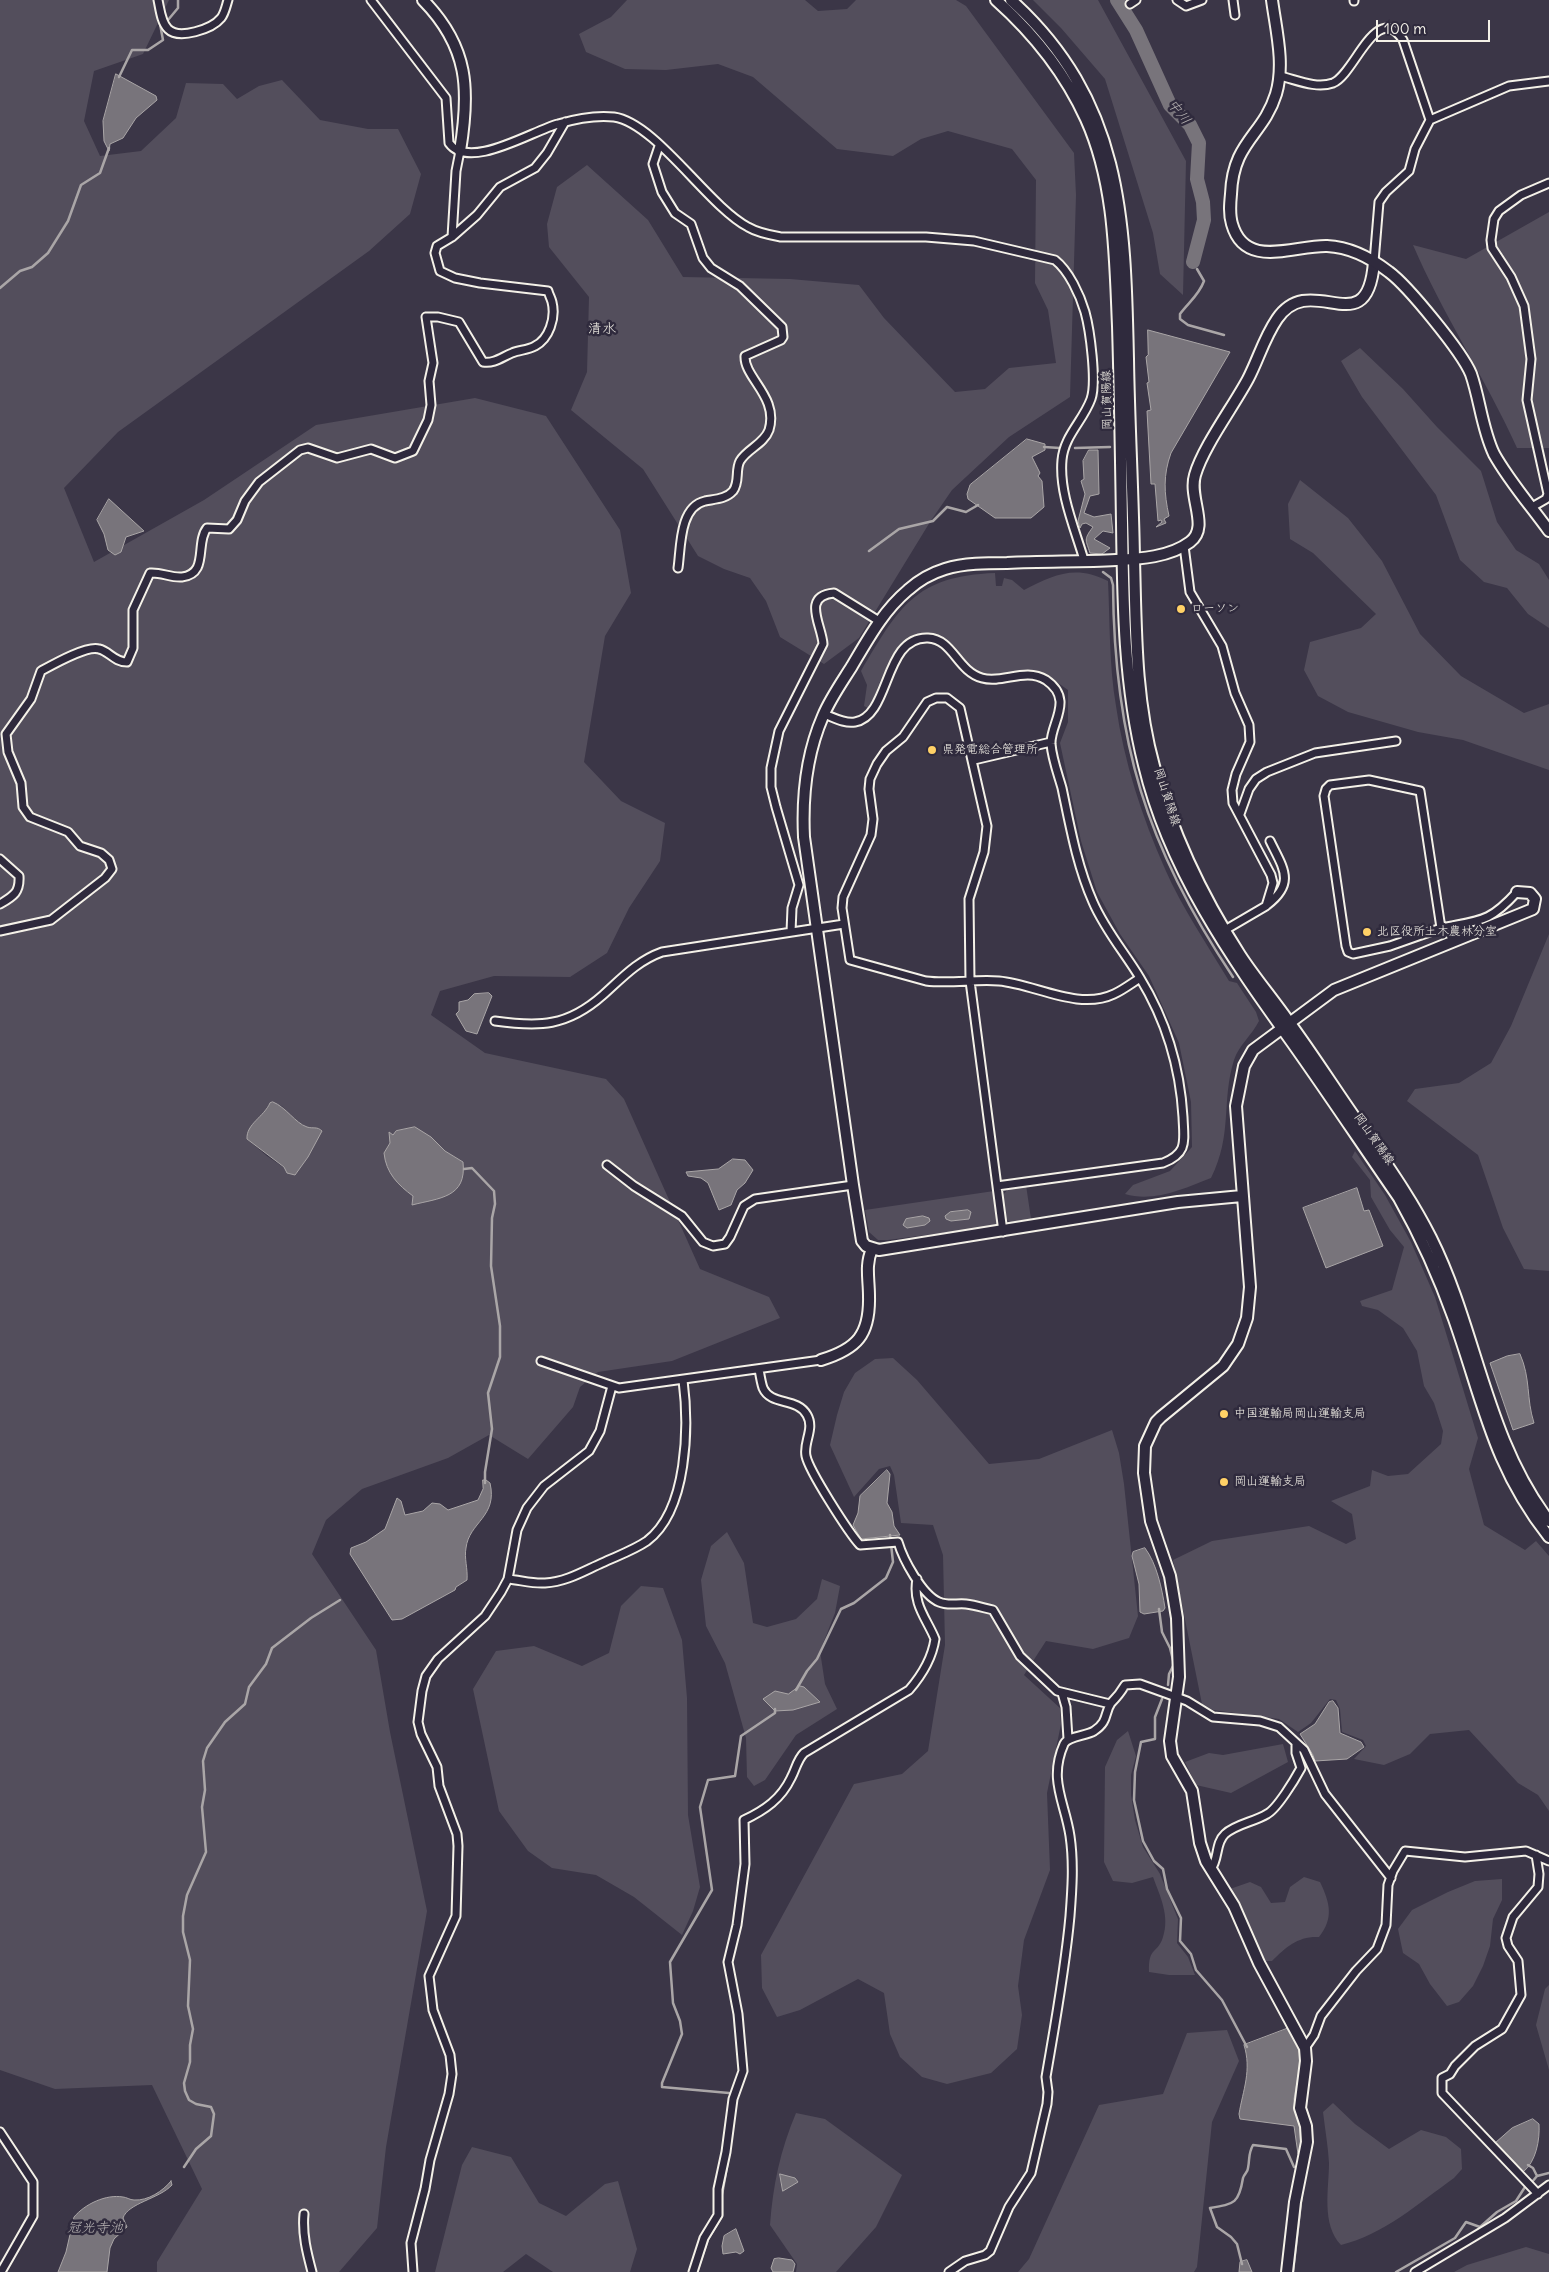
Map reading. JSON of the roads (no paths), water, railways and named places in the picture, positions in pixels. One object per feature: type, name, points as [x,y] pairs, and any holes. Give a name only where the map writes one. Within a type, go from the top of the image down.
[{"type":"main road","points":[[423,0],[447,28],[462,70],[467,98],[460,151]]},
{"type":"main road","name":"岡山賀陽線","points":[[996,0],[1018,20],[1063,77],[1087,120],[1098,152],[1107,188],[1116,269],[1122,560],[1130,688],[1144,767],[1169,841],[1217,935],[1407,1193],[1431,1237],[1464,1319],[1493,1415],[1506,1447],[1520,1477],[1549,1521]]},
{"type":"main road","name":"岡山賀陽線","points":[[1011,0],[1050,42],[1080,86],[1098,122],[1116,182],[1126,262],[1136,644],[1139,682],[1144,722],[1153,762],[1179,841],[1225,930],[1242,958],[1400,1198],[1423,1242],[1454,1320],[1484,1416],[1511,1482],[1549,1537]]},
{"type":"main road","points":[[1272,0],[1280,76],[1271,107],[1238,155],[1232,173],[1230,216],[1238,238],[1255,251],[1267,253],[1326,246],[1345,248],[1374,262],[1389,272],[1405,287],[1458,352],[1470,372],[1494,452],[1549,530]]},
{"type":"main road","points":[[1242,1196],[1178,1202],[1003,1232],[872,1249],[866,1246],[862,1241],[804,837],[802,808],[807,767],[824,714],[879,620],[909,589],[946,569],[977,564],[1134,560],[1165,553],[1184,546],[1198,533],[1199,524],[1192,489],[1198,466],[1249,378],[1272,327],[1279,316],[1290,306],[1304,301],[1325,301],[1347,305],[1356,303],[1369,292],[1374,262]]},
{"type":"main road","points":[[1287,2272],[1295,2202],[1307,2142],[1306,2126],[1300,2108],[1306,2060],[1305,2048],[1259,1963],[1234,1906],[1211,1870],[1200,1844],[1192,1791],[1172,1756],[1170,1741],[1178,1698],[1177,1618],[1170,1576],[1148,1508],[1144,1473],[1145,1446],[1156,1422],[1223,1366],[1242,1334],[1250,1302],[1236,1106],[1241,1074],[1247,1058],[1253,1050],[1334,990],[1533,909],[1535,899],[1530,893],[1517,892]]},
{"type":"main road","points":[[821,1360],[840,1354],[854,1346],[865,1332],[870,1296],[867,1268],[872,1249]]},
{"type":"street","points":[[158,0],[164,24],[174,33],[182,34],[218,21],[223,14],[228,0]]},
{"type":"street","points":[[371,0],[446,98],[449,143],[452,148],[472,154],[489,150],[565,122],[597,117],[616,118],[644,132],[740,222],[764,234],[781,237],[926,237],[974,242],[1055,260],[1064,267],[1085,312],[1093,379],[1091,398],[1070,434],[1062,461],[1066,498],[1084,560]]},
{"type":"street","points":[[1177,0],[1186,6],[1202,0]]},
{"type":"street","points":[[1233,0],[1235,15]]},
{"type":"street","points":[[1280,76],[1313,85],[1325,85],[1335,82],[1343,77],[1361,50],[1379,29],[1389,27],[1397,31],[1403,40],[1430,120]]},
{"type":"street","points":[[1374,262],[1379,202],[1386,192],[1410,171],[1415,150],[1430,120],[1509,86],[1549,81]]},
{"type":"street","points":[[0,931],[51,920],[105,878],[112,869],[109,860],[101,854],[80,846],[68,832],[30,817],[23,807],[21,783],[8,752],[6,734],[31,699],[41,671],[90,648],[100,648],[121,662],[127,662],[132,648],[133,610],[150,573],[174,577],[185,576],[195,572],[200,565],[203,533],[207,528],[229,529],[234,525],[245,502],[259,482],[296,452],[308,448],[337,458],[372,449],[395,458],[413,451],[428,420],[431,405],[429,381],[433,363],[426,317],[438,317],[458,322],[483,362],[498,360],[514,352],[533,347],[543,341],[550,329],[553,313],[552,301],[548,291],[455,278],[440,271],[434,253],[437,246],[452,237],[482,210],[500,186],[535,168],[565,122]]},
{"type":"street","points":[[659,146],[653,164],[662,192],[675,213],[691,224],[703,258],[711,268],[740,286],[782,327],[783,333],[781,340],[746,356],[745,363],[762,389],[769,406],[769,430],[764,438],[740,461],[736,486],[731,493],[724,498],[701,502],[692,508],[686,520],[678,568]]},
{"type":"street","points":[[452,237],[456,171],[460,151]]},
{"type":"street","points":[[1532,507],[1546,498],[1548,494],[1527,400],[1532,359],[1524,306],[1511,277],[1492,248],[1491,240],[1494,219],[1499,211],[1521,195],[1549,183]]},
{"type":"street","points":[[1184,546],[1190,592],[1222,646],[1235,693],[1249,725],[1250,742],[1236,774],[1232,790],[1233,803],[1271,875],[1273,883],[1266,906]]},
{"type":"street","points":[[791,932],[792,908],[799,885],[771,787],[771,768],[779,732],[823,644],[822,631],[815,618],[814,608],[818,599],[826,594],[834,594],[879,620]]},
{"type":"street","points":[[824,714],[849,722],[866,717],[874,709],[896,660],[903,651],[918,640],[930,638],[943,643],[966,671],[991,680],[1027,674],[1048,682],[1056,694],[1060,705],[1051,742],[1074,844],[1093,902],[1104,924],[1140,978],[1161,1016],[1177,1068],[1184,1148],[1177,1158],[1163,1164],[997,1186]]},
{"type":"street","points":[[1003,1232],[970,981],[969,899],[986,844],[987,826],[974,760],[962,713],[957,704],[941,698],[927,702],[903,737],[886,751],[873,771],[869,789],[873,826],[843,897],[844,924],[850,960],[926,981],[970,981],[1001,981],[1086,999],[1114,994],[1140,978]]},
{"type":"street","points":[[1240,814],[1249,789],[1256,779],[1266,772],[1315,752],[1396,741]]},
{"type":"street","points":[[974,760],[1051,742]]},
{"type":"street","points":[[1441,928],[1420,791],[1369,780],[1330,785],[1326,789],[1324,796],[1348,952],[1353,954],[1390,946],[1441,928],[1485,919],[1502,908],[1517,892]]},
{"type":"street","points":[[1225,930],[1266,906],[1279,896],[1284,888],[1286,875],[1270,841]]},
{"type":"street","points":[[0,858],[19,876],[20,887],[15,896],[0,904]]},
{"type":"street","points":[[494,1021],[527,1026],[550,1024],[578,1012],[602,996],[624,974],[646,958],[662,952],[844,924]]},
{"type":"street","points":[[607,1165],[634,1186],[682,1216],[703,1242],[713,1246],[725,1244],[744,1206],[755,1198],[854,1185]]},
{"type":"street","points":[[541,1361],[612,1386],[631,1388],[821,1360]]},
{"type":"street","points":[[759,1369],[763,1388],[768,1395],[795,1403],[808,1416],[810,1433],[806,1449],[809,1464],[860,1545],[898,1542],[901,1553],[917,1580],[939,1602],[966,1604],[993,1610],[1020,1656],[1062,1694],[1110,1704]]},
{"type":"street","points":[[508,1578],[544,1584],[562,1581],[647,1541],[665,1520],[675,1498],[684,1453],[686,1414],[683,1380]]},
{"type":"street","points":[[413,2272],[411,2243],[425,2189],[430,2160],[449,2094],[452,2074],[450,2054],[433,2010],[429,1976],[456,1916],[458,1846],[457,1834],[439,1786],[437,1767],[421,1734],[418,1722],[419,1703],[426,1676],[438,1659],[485,1616],[508,1578],[517,1530],[527,1508],[544,1486],[589,1451],[600,1432],[612,1386]]},
{"type":"street","points":[[693,2272],[704,2238],[718,2214],[718,2189],[726,2152],[733,2099],[743,2071],[738,2014],[728,1962],[738,1916],[745,1864],[744,1820],[766,1809],[776,1799],[789,1782],[799,1759],[804,1753],[909,1690],[918,1680],[926,1668],[936,1639],[922,1617],[915,1586],[917,1580]]},
{"type":"street","points":[[949,2272],[965,2261],[985,2255],[990,2251],[1009,2206],[1032,2173],[1047,2104],[1046,2078],[1063,1986],[1067,1949],[1072,1861],[1070,1837],[1056,1777],[1058,1761],[1068,1739],[1093,1732],[1101,1726],[1107,1718],[1110,1704],[1125,1685],[1134,1684],[1178,1698],[1213,1717],[1260,1721],[1279,1727],[1304,1750],[1325,1794],[1391,1878]]},
{"type":"street","points":[[1062,1694],[1066,1707],[1068,1739]]},
{"type":"street","points":[[1211,1870],[1215,1864],[1219,1844],[1225,1834],[1268,1814],[1276,1807],[1294,1781],[1301,1768],[1296,1753],[1296,1743]]},
{"type":"street","points":[[1305,2048],[1314,2035],[1321,2016],[1356,1971],[1378,1949],[1386,1926],[1388,1885],[1405,1851],[1465,1857],[1526,1851],[1549,1861]]},
{"type":"street","points":[[1536,1855],[1539,1874],[1538,1887],[1512,1917],[1506,1938],[1508,1946],[1518,1961],[1521,1995],[1502,2029],[1475,2046],[1455,2066],[1450,2074],[1442,2078],[1442,2093],[1538,2194]]},
{"type":"street","points":[[0,2132],[33,2182],[34,2216],[1,2272]]},
{"type":"street","points":[[1415,2272],[1506,2218],[1549,2185]]},
{"type":"street","points":[[304,2214],[304,2235],[312,2272]]},
{"type":"water","points":[[116,74],[156,96],[157,100],[136,118],[123,138],[110,144],[109,151],[104,141],[103,121]]},
{"type":"water","points":[[1148,330],[1230,352],[1171,453],[1165,484],[1169,516],[1164,519],[1166,523],[1156,527],[1162,522],[1161,520],[1158,521],[1155,484],[1151,484],[1147,411],[1151,410],[1146,357],[1148,355]]},
{"type":"water","points":[[1027,439],[1045,444],[1045,450],[1032,457],[1040,473],[1038,476],[1042,481],[1044,507],[1031,518],[995,518],[968,499],[967,494],[970,485]]},
{"type":"water","points":[[1089,450],[1098,450],[1099,494],[1090,496],[1084,513],[1094,517],[1111,514],[1113,533],[1103,531],[1094,539],[1110,548],[1102,554],[1090,553],[1086,540],[1093,527],[1086,523],[1082,524],[1080,528],[1078,521],[1085,494],[1081,481],[1084,479],[1083,461]]},
{"type":"water","points":[[109,499],[144,531],[126,537],[121,552],[115,555],[108,550],[104,534],[97,520]]},
{"type":"water","points":[[489,993],[492,996],[477,1034],[466,1031],[456,1014],[459,1011],[459,1002],[468,1000],[474,994]]},
{"type":"water","points":[[273,1102],[282,1107],[303,1125],[322,1131],[308,1157],[295,1175],[287,1173],[284,1167],[247,1139],[249,1129],[270,1103]]},
{"type":"water","points":[[415,1127],[431,1137],[445,1151],[463,1162],[463,1174],[461,1183],[456,1190],[441,1198],[412,1205],[413,1196],[394,1178],[387,1167],[384,1153],[390,1143],[389,1132],[393,1135],[396,1131]]},
{"type":"water","points":[[733,1159],[745,1160],[753,1170],[745,1183],[737,1190],[731,1205],[719,1210],[708,1183],[701,1178],[688,1176],[686,1172],[718,1169]]},
{"type":"water","points":[[1357,1188],[1364,1211],[1369,1210],[1383,1246],[1326,1268],[1303,1208]]},
{"type":"water","points":[[968,1210],[971,1212],[969,1219],[951,1221],[946,1219],[945,1216],[950,1212]]},
{"type":"water","points":[[923,1216],[929,1218],[930,1221],[925,1225],[907,1228],[903,1225],[906,1219]]},
{"type":"water","points":[[1520,1354],[1526,1372],[1534,1423],[1513,1430],[1490,1363],[1507,1356]]},
{"type":"water","points":[[887,1470],[890,1474],[887,1503],[892,1512],[894,1526],[900,1535],[861,1539],[853,1525],[858,1513],[860,1496]]},
{"type":"water","points":[[483,1480],[490,1483],[490,1504],[487,1512],[468,1539],[466,1552],[467,1580],[456,1587],[455,1590],[402,1619],[392,1620],[350,1554],[351,1548],[366,1542],[385,1529],[397,1498],[401,1501],[405,1515],[423,1511],[432,1503],[440,1504],[448,1510],[478,1500],[483,1489]]},
{"type":"water","points":[[1145,1548],[1156,1569],[1165,1608],[1163,1611],[1144,1614],[1140,1612],[1139,1584],[1132,1556],[1133,1552]]},
{"type":"water","points":[[800,1686],[804,1687],[820,1702],[793,1710],[775,1711],[763,1699],[775,1691],[788,1694]]},
{"type":"water","points":[[1333,1701],[1338,1708],[1340,1733],[1361,1742],[1364,1747],[1347,1759],[1315,1761],[1300,1734],[1315,1724],[1329,1702]]},
{"type":"water","points":[[1289,2028],[1297,2043],[1301,2060],[1294,2099],[1300,2126],[1301,2153],[1298,2154],[1294,2126],[1240,2119],[1239,2114],[1247,2071],[1244,2045]]},
{"type":"water","points":[[1533,2119],[1539,2124],[1538,2144],[1531,2163],[1523,2172],[1495,2143],[1512,2128]]},
{"type":"water","points":[[780,2174],[795,2178],[798,2182],[783,2191]]},
{"type":"water","name":"冠光寺池","points":[[171,2181],[172,2185],[166,2190],[131,2208],[126,2213],[123,2218],[127,2227],[114,2239],[110,2248],[107,2272],[58,2272],[66,2252],[74,2217],[79,2212],[96,2201],[110,2197],[124,2197],[131,2200],[145,2199],[159,2192]]},
{"type":"water","points":[[736,2229],[744,2251],[740,2254],[736,2252],[723,2254],[724,2236]]},
{"type":"water","points":[[774,2259],[792,2260],[795,2264],[793,2272],[773,2272],[771,2268]]},
{"type":"water","points":[[1247,2260],[1252,2272],[1239,2272],[1240,2262]]},
{"type":"waterway","points":[[168,20],[178,8],[178,0]]},
{"type":"waterway","name":"中川","points":[[1117,0],[1136,30],[1170,105],[1190,125],[1199,143],[1197,179],[1203,202],[1204,220],[1193,262]]},
{"type":"waterway","points":[[119,77],[132,50],[148,50],[163,40],[160,24]]},
{"type":"waterway","points":[[0,288],[20,271],[32,267],[48,253],[68,221],[81,185],[100,173],[109,148]]},
{"type":"waterway","points":[[1197,269],[1204,281],[1197,294],[1180,314],[1180,319],[1188,325],[1224,335]]},
{"type":"waterway","points":[[1044,447],[1060,448]]},
{"type":"waterway","points":[[1075,448],[1110,447]]},
{"type":"waterway","points":[[869,551],[899,529],[933,521],[947,507],[966,512],[978,505]]},
{"type":"waterway","points":[[1103,572],[1111,578],[1113,585],[1115,641],[1120,694],[1128,743],[1141,791],[1157,837],[1178,883],[1203,929],[1233,977]]},
{"type":"waterway","points":[[464,1169],[472,1168],[494,1191],[495,1204],[492,1218],[491,1266],[500,1326],[500,1357],[488,1393],[492,1429],[485,1483]]},
{"type":"waterway","points":[[796,1690],[807,1671],[817,1659],[841,1609],[854,1603],[886,1578],[893,1562],[890,1535]]},
{"type":"waterway","points":[[184,2167],[196,2149],[211,2136],[214,2114],[211,2107],[196,2104],[189,2100],[184,2083],[190,2062],[190,2045],[193,2029],[188,2006],[190,1960],[183,1932],[183,1916],[187,1895],[206,1852],[202,1807],[205,1790],[203,1761],[207,1748],[225,1722],[245,1704],[249,1687],[266,1664],[272,1648],[311,1618],[340,1600]]},
{"type":"waterway","points":[[1159,1609],[1162,1632],[1170,1648],[1174,1664],[1169,1674],[1168,1685]]},
{"type":"waterway","points":[[1162,1699],[1155,1717],[1155,1739],[1141,1742],[1135,1772],[1134,1800],[1143,1841],[1154,1861],[1163,1869],[1167,1889],[1181,1918],[1180,1941],[1191,1954],[1196,1970],[1222,2000],[1247,2047]]},
{"type":"waterway","points":[[729,2093],[662,2087],[682,2034],[680,2021],[673,2003],[670,1962],[712,1890],[700,1807],[708,1780],[735,1776],[741,1736],[775,1713],[775,1709]]},
{"type":"waterway","points":[[730,2149],[737,2096]]},
{"type":"waterway","points":[[1242,2264],[1237,2244],[1217,2227],[1210,2208],[1230,2203],[1240,2193],[1253,2145],[1286,2149],[1294,2167]]},
{"type":"waterway","points":[[697,2272],[708,2239],[722,2216],[722,2195],[729,2155]]},
{"type":"waterway","points":[[1528,2165],[1533,2168],[1537,2176]]},
{"type":"waterway","points":[[1532,2182],[1537,2176],[1549,2173]]},
{"type":"waterway","points":[[1396,2272],[1455,2238],[1466,2222],[1480,2227],[1497,2212],[1516,2201],[1525,2187]]},
{"type":"waterway","points":[[1293,2272],[1302,2193]]},
{"type":"place","name":"ローソン","points":[[1181,609]]},
{"type":"place","name":"県発電総合管理所","points":[[932,750]]},
{"type":"place","name":"北区役所土木農林分室","points":[[1367,932]]},
{"type":"place","name":"中国運輸局岡山運輸支局","points":[[1224,1414]]},
{"type":"place","name":"岡山運輸支局","points":[[1224,1482]]},
{"type":"district","name":"清水","points":[[602,329]]}]
